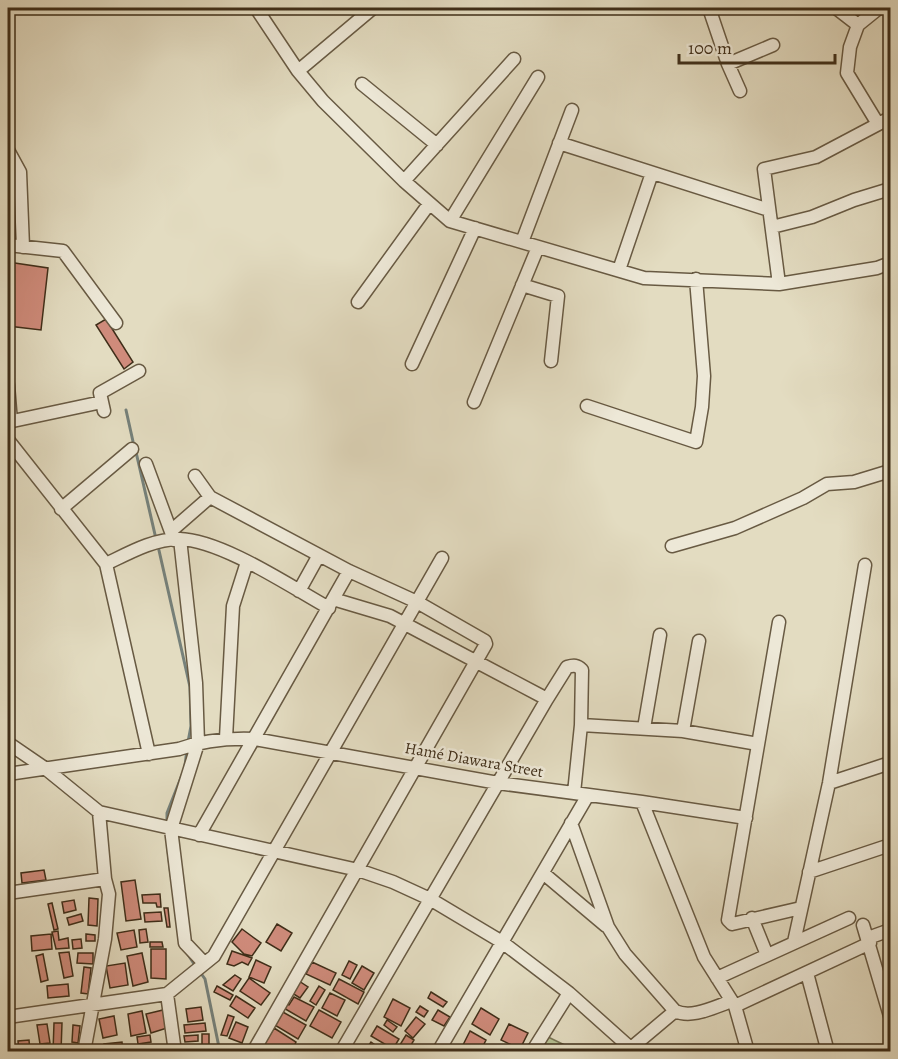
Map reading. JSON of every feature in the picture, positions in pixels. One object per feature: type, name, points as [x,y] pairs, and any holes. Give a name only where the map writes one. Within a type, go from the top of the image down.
[{"type":"street","points":[[298,70],[373,8]]},
{"type":"street","points":[[709,8],[740,91]]},
{"type":"street","points":[[836,8],[858,25]]},
{"type":"street","points":[[779,284],[764,169],[816,157],[884,123],[847,73],[850,48],[858,25],[879,8]]},
{"type":"street","points":[[258,9],[298,70],[323,101],[404,182],[450,221],[644,278],[779,284],[877,268],[891,262]]},
{"type":"street","points":[[728,64],[773,45]]},
{"type":"street","points":[[404,182],[514,59]]},
{"type":"street","points":[[450,221],[538,77]]},
{"type":"street","points":[[362,84],[437,145]]},
{"type":"street","points":[[522,242],[572,110]]},
{"type":"street","points":[[559,143],[769,210]]},
{"type":"street","points":[[8,150],[11,160],[20,172],[23,247]]},
{"type":"street","points":[[619,270],[652,172]]},
{"type":"street","points":[[772,227],[812,217],[854,200],[891,189]]},
{"type":"street","points":[[358,302],[429,204]]},
{"type":"street","points":[[411,364],[475,228]]},
{"type":"street","points":[[8,245],[63,251],[116,323]]},
{"type":"street","points":[[474,402],[538,247]]},
{"type":"street","points":[[587,405],[696,442],[704,376],[696,279]]},
{"type":"street","points":[[522,285],[558,296],[551,361]]},
{"type":"street","points":[[8,385],[9,422],[103,406],[100,393],[139,371]]},
{"type":"street","points":[[8,440],[106,564],[149,754]]},
{"type":"street","points":[[61,509],[132,449]]},
{"type":"street","points":[[146,464],[175,537],[196,683],[196,743],[167,828],[185,943],[199,966]]},
{"type":"street","points":[[672,546],[735,528],[803,498],[827,484],[854,482],[891,471]]},
{"type":"street","points":[[195,476],[210,496],[349,571],[417,602],[485,641],[485,648],[254,1052]]},
{"type":"street","points":[[175,537],[210,496]]},
{"type":"street","points":[[106,564],[175,537],[219,548],[298,591],[331,604],[390,616],[547,699]]},
{"type":"street","points":[[298,591],[319,555]]},
{"type":"street","points":[[8,1017],[167,994],[214,956],[442,558]]},
{"type":"street","points":[[226,738],[233,606],[247,562]]},
{"type":"street","points":[[794,942],[829,783],[865,565]]},
{"type":"street","points":[[199,835],[349,571]]},
{"type":"street","points":[[779,622],[728,920],[732,924],[801,908]]},
{"type":"street","points":[[644,728],[660,635]]},
{"type":"street","points":[[684,731],[699,641]]},
{"type":"street","points":[[341,1052],[547,699],[567,667],[578,666],[582,670],[574,793]]},
{"type":"street","points":[[580,725],[684,731],[758,744]]},
{"type":"street","name":"Hamé Diawara Street","points":[[8,774],[149,754],[226,738],[254,739],[498,783],[746,818]]},
{"type":"street","points":[[8,743],[46,769],[99,812],[358,870],[393,882],[430,899],[502,942],[569,993],[633,1050],[675,1011]]},
{"type":"street","points":[[829,783],[891,763]]},
{"type":"street","points":[[438,1052],[588,795]]},
{"type":"street","points":[[642,802],[704,957],[733,1004],[748,1052]]},
{"type":"street","points":[[84,1052],[105,939],[109,894],[105,879],[99,812]]},
{"type":"street","points":[[570,823],[608,927],[625,954],[675,1011],[682,1014],[733,1004],[807,973],[891,930]]},
{"type":"street","points":[[810,872],[891,845]]},
{"type":"street","points":[[543,873],[608,927]]},
{"type":"street","points":[[8,893],[105,879]]},
{"type":"street","points":[[752,918],[767,955]]},
{"type":"street","points":[[717,978],[849,918]]},
{"type":"street","points":[[863,924],[891,1016]]},
{"type":"street","points":[[807,973],[828,1052]]},
{"type":"street","points":[[532,1052],[569,993]]},
{"type":"street","points":[[167,994],[175,1052]]},
{"type":"green space","points":[[546,1036],[577,1051],[538,1052]]},
{"type":"building","points":[[8,262],[48,268],[41,330],[8,326]]},
{"type":"building","points":[[106,319],[133,362],[124,369],[96,325]]},
{"type":"building","points":[[44,870],[46,880],[22,883],[21,873]]},
{"type":"building","points":[[135,880],[141,919],[126,921],[121,882]]},
{"type":"building","points":[[160,894],[161,907],[157,907],[156,903],[143,903],[142,895]]},
{"type":"building","points":[[89,898],[98,899],[97,926],[88,925]]},
{"type":"building","points":[[74,900],[76,910],[64,913],[62,902]]},
{"type":"building","points":[[52,903],[58,929],[54,930],[48,904]]},
{"type":"building","points":[[164,908],[168,908],[170,927],[167,927]]},
{"type":"building","points":[[161,912],[162,921],[145,922],[144,913]]},
{"type":"building","points":[[81,914],[83,921],[69,925],[67,918]]},
{"type":"building","points":[[277,924],[292,933],[281,951],[266,942]]},
{"type":"building","points":[[146,929],[148,942],[140,943],[139,930]]},
{"type":"building","points":[[242,929],[261,943],[252,956],[244,954],[232,942]]},
{"type":"building","points":[[134,930],[137,947],[121,950],[117,933]]},
{"type":"building","points":[[58,931],[59,940],[68,938],[69,948],[56,949],[52,932]]},
{"type":"building","points":[[51,934],[52,949],[32,951],[31,936]]},
{"type":"building","points":[[86,934],[95,935],[95,941],[86,941]]},
{"type":"building","points":[[81,939],[82,948],[73,949],[72,940]]},
{"type":"building","points":[[150,942],[162,942],[163,947],[150,947]]},
{"type":"building","points":[[151,949],[166,949],[166,979],[151,978]]},
{"type":"building","points":[[232,951],[252,958],[248,965],[242,962],[234,966],[227,964]]},
{"type":"building","points":[[69,952],[73,976],[64,978],[59,953]]},
{"type":"building","points":[[78,953],[93,953],[93,964],[77,963]]},
{"type":"building","points":[[142,953],[148,982],[133,986],[127,956]]},
{"type":"building","points":[[43,954],[48,980],[41,982],[36,956]]},
{"type":"building","points":[[256,960],[271,967],[264,983],[249,977]]},
{"type":"building","points":[[349,961],[357,965],[350,979],[342,975]]},
{"type":"building","points":[[312,962],[336,973],[330,985],[306,974]]},
{"type":"building","points":[[125,963],[128,985],[110,988],[106,966]]},
{"type":"building","points":[[362,966],[374,973],[364,990],[352,983]]},
{"type":"building","points":[[84,967],[91,968],[88,994],[81,993]]},
{"type":"building","points":[[235,975],[241,979],[233,991],[223,985]]},
{"type":"building","points":[[249,978],[270,993],[261,1005],[240,991]]},
{"type":"building","points":[[339,979],[364,992],[358,1004],[333,990]]},
{"type":"building","points":[[299,981],[308,987],[300,998],[292,993]]},
{"type":"building","points":[[68,984],[69,996],[48,998],[47,986]]},
{"type":"building","points":[[217,986],[233,995],[230,1000],[214,992]]},
{"type":"building","points":[[319,986],[325,990],[316,1005],[310,1001]]},
{"type":"building","points":[[431,992],[447,1002],[443,1007],[428,998]]},
{"type":"building","points":[[330,993],[345,1000],[337,1016],[322,1008]]},
{"type":"building","points":[[236,996],[255,1008],[248,1018],[230,1006]]},
{"type":"building","points":[[294,997],[314,1007],[306,1021],[282,1007],[285,1004],[289,1005]]},
{"type":"building","points":[[393,999],[410,1008],[401,1026],[384,1017]]},
{"type":"building","points":[[420,1006],[428,1011],[424,1017],[416,1012]]},
{"type":"building","points":[[201,1007],[203,1020],[188,1022],[186,1009]]},
{"type":"building","points":[[481,1008],[499,1019],[490,1035],[472,1024]]},
{"type":"building","points":[[163,1010],[167,1028],[151,1033],[146,1014]]},
{"type":"building","points":[[319,1010],[341,1022],[332,1038],[310,1026]]},
{"type":"building","points":[[438,1010],[450,1017],[444,1026],[432,1020]]},
{"type":"building","points":[[142,1011],[146,1033],[131,1036],[128,1014]]},
{"type":"building","points":[[281,1011],[306,1025],[298,1039],[273,1024]]},
{"type":"building","points":[[228,1015],[234,1017],[227,1036],[221,1035]]},
{"type":"building","points":[[114,1016],[117,1035],[103,1038],[99,1019]]},
{"type":"building","points":[[416,1017],[425,1024],[413,1038],[405,1031]]},
{"type":"building","points":[[387,1020],[397,1027],[393,1032],[384,1025]]},
{"type":"building","points":[[236,1022],[248,1027],[242,1043],[229,1038]]},
{"type":"building","points":[[54,1023],[62,1023],[61,1052],[53,1052]]},
{"type":"building","points":[[205,1023],[206,1031],[185,1033],[184,1025]]},
{"type":"building","points":[[47,1024],[50,1043],[40,1044],[37,1025]]},
{"type":"building","points":[[509,1024],[528,1033],[520,1049],[501,1040]]},
{"type":"building","points":[[73,1025],[80,1026],[78,1043],[72,1042]]},
{"type":"building","points":[[377,1026],[399,1039],[393,1049],[371,1036]]},
{"type":"building","points":[[274,1028],[296,1042],[291,1052],[272,1052],[263,1046]]},
{"type":"building","points":[[470,1031],[486,1040],[480,1052],[470,1052],[462,1047]]},
{"type":"building","points":[[202,1034],[209,1034],[209,1052],[202,1052]]},
{"type":"building","points":[[150,1035],[151,1042],[138,1044],[137,1037]]},
{"type":"building","points":[[198,1035],[198,1041],[185,1042],[184,1036]]},
{"type":"building","points":[[406,1035],[414,1040],[407,1052],[404,1052],[398,1048]]},
{"type":"building","points":[[29,1040],[30,1052],[19,1052],[18,1041]]},
{"type":"building","points":[[122,1042],[123,1052],[105,1052],[104,1044]]},
{"type":"building","points":[[371,1042],[385,1052],[364,1052]]},
{"type":"waterway","points":[[126,410],[134,446]]},
{"type":"waterway","points":[[136,452],[156,539]]},
{"type":"waterway","points":[[158,546],[190,687],[191,726],[188,742]]},
{"type":"waterway","points":[[185,766],[187,749]]},
{"type":"waterway","points":[[167,823],[167,813],[182,775]]},
{"type":"waterway","points":[[168,850],[171,876]]},
{"type":"waterway","points":[[187,953],[196,967]]},
{"type":"waterway","points":[[200,972],[205,979],[220,1052]]}]
